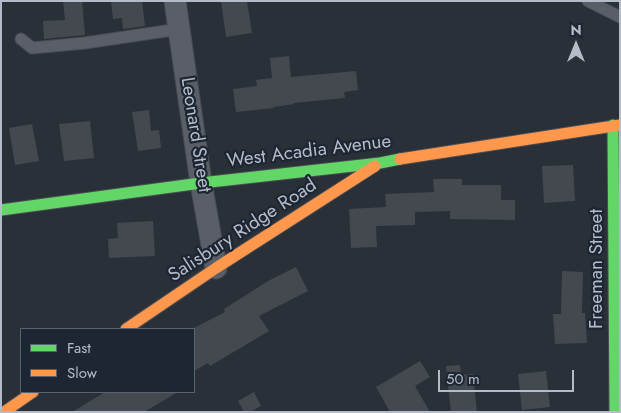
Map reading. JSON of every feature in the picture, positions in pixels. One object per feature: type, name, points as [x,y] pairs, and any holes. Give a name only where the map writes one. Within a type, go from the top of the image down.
[{"type":"street","name":"Leonard Street","points":[[175,1],[201,183],[216,268]]},
{"type":"street","name":"West Acadia Avenue","points":[[1,210],[201,183],[380,163],[412,156],[617,125]]},
{"type":"street","name":"Freeman Street","points":[[615,412],[617,125]]},
{"type":"street","name":"Salisbury Ridge Road","points":[[127,328],[216,268],[380,163]]},
{"type":"street","points":[[4,412],[32,393]]},
{"type":"lane","points":[[588,1],[620,17]]},
{"type":"lane","points":[[21,39],[32,48],[85,43],[179,29]]},
{"type":"building","points":[[63,1],[82,1],[85,35],[44,39],[43,21],[65,20]]},
{"type":"building","points":[[111,1],[142,1],[145,26],[123,29],[122,18],[113,19]]},
{"type":"building","points":[[221,1],[247,1],[252,33],[226,37]]},
{"type":"building","points":[[289,56],[291,77],[356,71],[358,90],[344,92],[345,98],[294,103],[274,108],[236,112],[233,89],[257,86],[256,80],[272,78],[270,58]]},
{"type":"building","points":[[149,110],[151,131],[159,130],[161,148],[138,151],[132,112]]},
{"type":"building","points":[[90,121],[94,158],[64,161],[59,124]]},
{"type":"building","points":[[32,124],[39,161],[15,165],[9,128]]},
{"type":"building","points":[[573,165],[575,201],[544,203],[542,166]]},
{"type":"building","points":[[433,179],[462,179],[462,185],[501,185],[501,200],[515,200],[515,220],[450,219],[450,211],[415,212],[415,225],[376,226],[377,247],[351,248],[349,209],[386,207],[385,194],[434,192]]},
{"type":"building","points":[[153,221],[155,256],[109,258],[108,239],[118,238],[117,223]]},
{"type":"building","points":[[296,267],[308,291],[259,316],[269,331],[210,366],[208,363],[195,370],[194,328],[225,312],[224,309],[268,281]]},
{"type":"building","points":[[562,271],[583,272],[582,313],[585,313],[587,343],[555,344],[553,314],[561,314]]},
{"type":"building","points":[[420,361],[430,377],[415,386],[430,412],[390,412],[376,387]]},
{"type":"building","points":[[460,365],[461,375],[473,374],[477,412],[451,412],[446,366]]},
{"type":"building","points":[[546,371],[550,407],[522,410],[518,374]]},
{"type":"building","points":[[254,392],[261,406],[250,412],[244,412],[238,401]]},
{"type":"building","points":[[103,393],[176,393],[144,412],[72,412]]},
{"type":"traffic: fast","points":[[613,125],[615,412]]},
{"type":"traffic: fast","points":[[1,210],[400,159]]},
{"type":"traffic: slow","points":[[400,159],[620,125]]},
{"type":"traffic: slow","points":[[127,328],[216,268],[375,166]]},
{"type":"traffic: slow","points":[[4,412],[32,393]]}]
